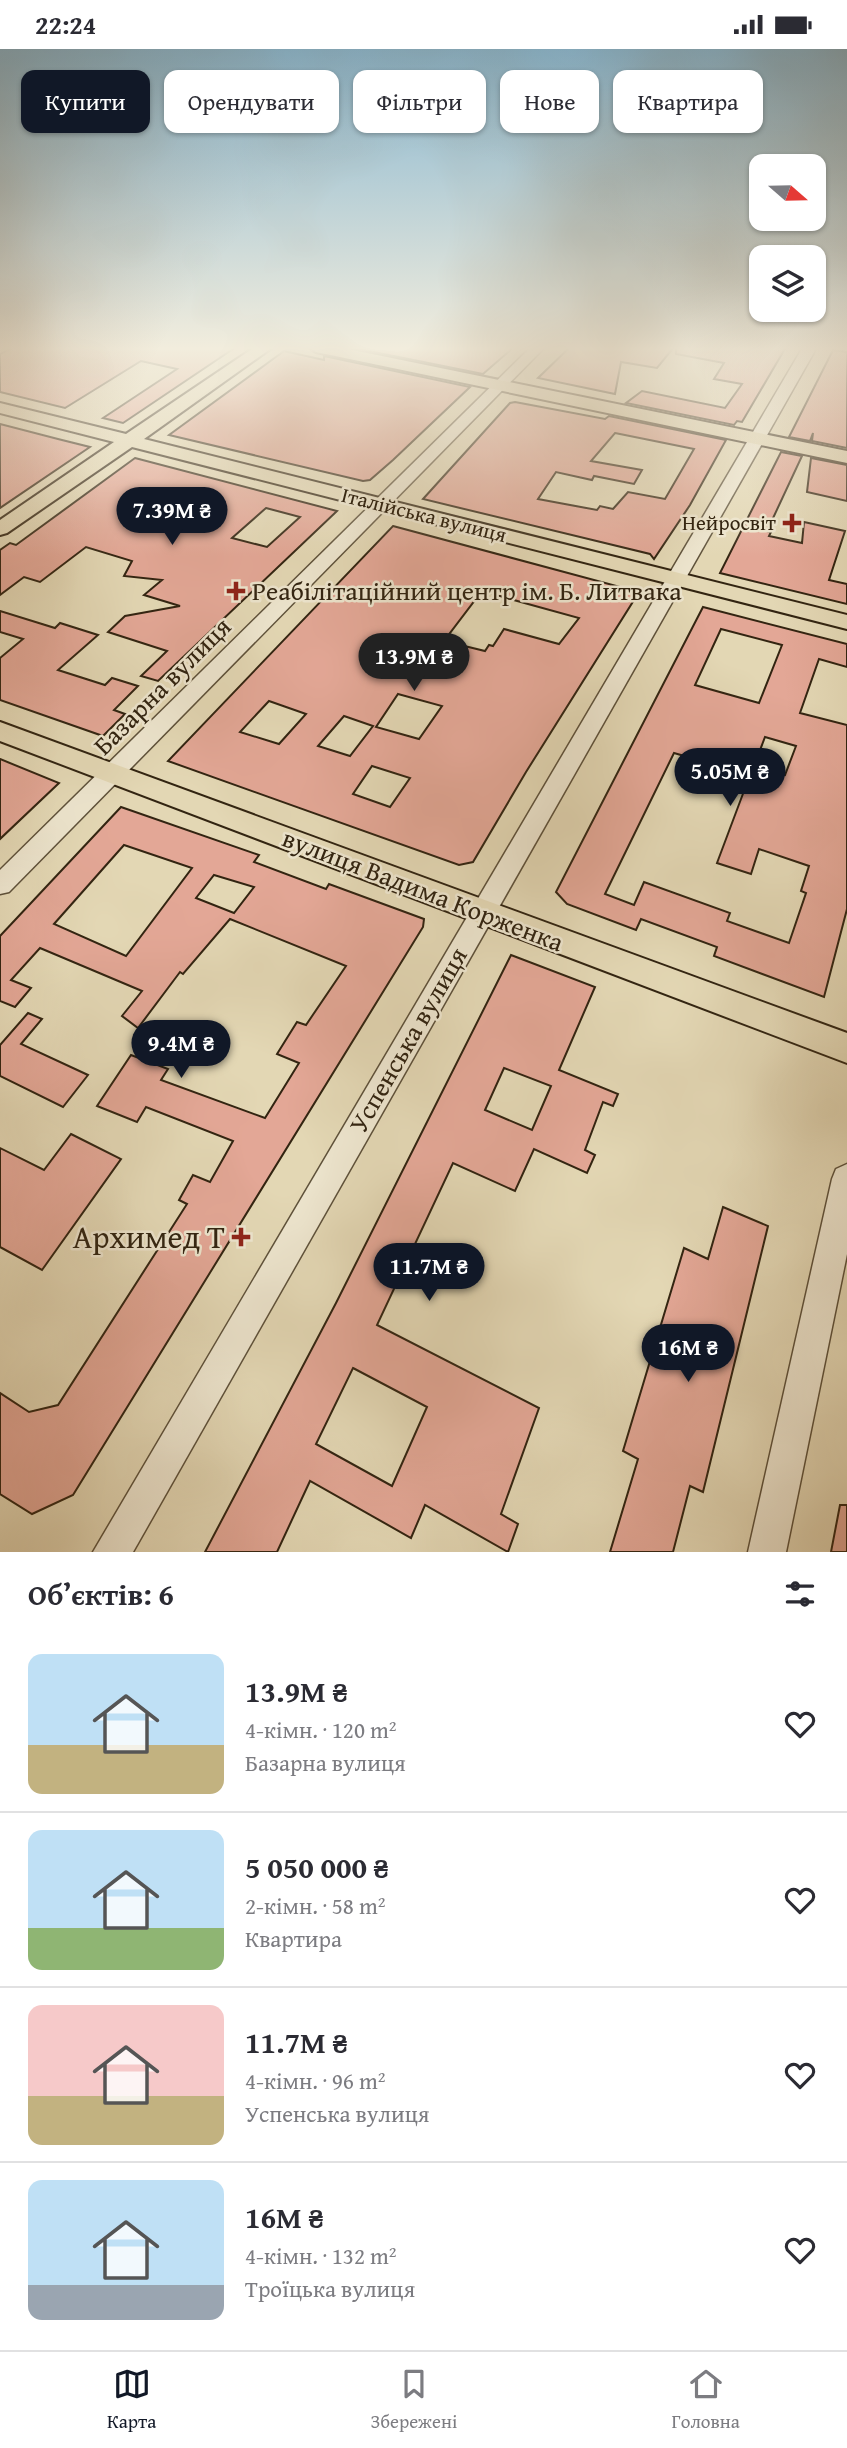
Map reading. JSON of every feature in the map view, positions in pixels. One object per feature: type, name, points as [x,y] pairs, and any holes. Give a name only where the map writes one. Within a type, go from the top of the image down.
[{"type":"main road","name":"Італійська вулиця","points":[[37,417],[847,622]]},
{"type":"main road","points":[[0,529],[162,417]]},
{"type":"main road","points":[[656,417],[847,457]]},
{"type":"main road","name":"вулиця Вадима Корженка","points":[[0,731],[847,1048]]},
{"type":"street","name":"Базарна вулиця","points":[[0,885],[469,417]]},
{"type":"street","name":"Успенська вулиця","points":[[112,1552],[769,417]]},
{"type":"street","points":[[767,1552],[847,1179]]},
{"type":"building","points":[[104,417],[132,417],[123,423]]},
{"type":"building","points":[[193,417],[438,417],[370,480],[363,481],[169,435]]},
{"type":"building","points":[[497,417],[615,417],[726,440],[690,505],[654,559],[650,554],[423,499]],"holes":[[[615,433],[694,449],[665,499],[628,492],[613,509],[600,506],[597,510],[538,499],[556,472],[592,480],[594,476],[634,484],[642,470],[591,461]]]},
{"type":"building","points":[[695,417],[745,417],[742,422],[737,421],[734,425]]},
{"type":"building","points":[[799,417],[847,417],[847,448],[812,441],[813,433],[810,441],[789,437]]},
{"type":"building","points":[[0,424],[58,439],[90,447],[0,508]]},
{"type":"building","points":[[781,452],[802,456],[767,531],[771,532],[769,536],[802,543],[804,522],[845,531],[829,580],[847,584],[847,604],[720,573]]},
{"type":"building","points":[[135,458],[337,511],[158,681],[141,676],[167,651],[108,632],[125,616],[180,606],[144,595],[162,580],[124,576],[132,561],[86,547],[40,582],[24,577],[0,595],[0,550],[10,543],[16,545]],"holes":[[[266,508],[300,517],[267,547],[232,538]]]},
{"type":"building","points":[[811,458],[847,465],[847,501],[807,492]]},
{"type":"building","points":[[393,526],[639,592],[473,862],[459,865],[168,761]],"holes":[[[482,591],[579,618],[559,644],[504,629],[493,646],[489,645],[485,651],[444,641]],[[398,694],[442,706],[419,739],[376,727]],[[269,701],[306,714],[279,744],[240,732]],[[344,716],[373,726],[350,756],[318,746]],[[372,766],[410,778],[390,807],[353,794]]]},
{"type":"building","points":[[703,607],[847,644],[847,667],[819,659],[800,713],[847,725],[847,909],[824,997],[714,956],[717,947],[641,919],[636,930],[567,904],[556,892]],"holes":[[[721,629],[782,645],[759,703],[695,685]],[[765,737],[796,746],[785,775],[754,766]],[[674,753],[750,775],[717,863],[751,874],[759,849],[809,866],[801,891],[806,893],[789,943],[727,921],[730,913],[644,882],[634,905],[605,894]]]},
{"type":"building","points":[[0,611],[55,628],[60,623],[98,635],[58,670],[105,685],[112,678],[138,686],[114,710],[125,714],[103,736],[0,700],[0,658],[23,639],[0,632]]},
{"type":"building","points":[[0,759],[59,783],[0,839]]},
{"type":"building","points":[[121,807],[259,855],[254,862],[326,889],[329,884],[424,919],[423,927],[73,1495],[32,1514],[0,1494],[0,1393],[29,1412],[58,1405],[187,1204],[179,1200],[193,1175],[210,1182],[233,1141],[146,1107],[137,1122],[97,1106],[131,1055],[168,1069],[161,1080],[265,1118],[299,1063],[277,1054],[297,1022],[306,1025],[346,966],[230,919],[183,974],[180,972],[138,1028],[122,1016],[142,991],[40,948],[11,980],[31,988],[15,1007],[0,1001],[0,936]],"holes":[[[124,845],[192,868],[126,956],[54,924]],[[214,875],[254,887],[234,913],[196,898]]]},
{"type":"building","points":[[511,955],[595,987],[559,1070],[618,1094],[613,1106],[603,1102],[585,1150],[595,1155],[587,1173],[534,1149],[515,1191],[453,1163],[377,1325],[539,1408],[501,1514],[518,1524],[508,1552],[425,1505],[411,1538],[310,1481],[277,1552],[205,1552],[336,1303]],"holes":[[[504,1068],[551,1086],[532,1130],[485,1110]],[[353,1368],[427,1407],[392,1486],[316,1444]]]},
{"type":"building","points":[[28,1013],[42,1019],[21,1044],[88,1075],[63,1107],[0,1076],[0,1045]]},
{"type":"building","points":[[71,1134],[121,1159],[42,1270],[0,1247],[0,1148],[44,1170]]},
{"type":"building","points":[[723,1207],[768,1226],[703,1492],[690,1486],[673,1552],[610,1552],[638,1459],[623,1451],[684,1248],[708,1259]]},
{"type":"building","points":[[840,1505],[847,1505],[847,1552],[831,1552]]},
{"type":"place","name":"Нейросвіт","points":[[792,523]]},
{"type":"place","name":"Реабілітаційний центр ім. Б. Литвака","points":[[236,591]]},
{"type":"place","name":"Архимед Т","points":[[241,1237]]}]
